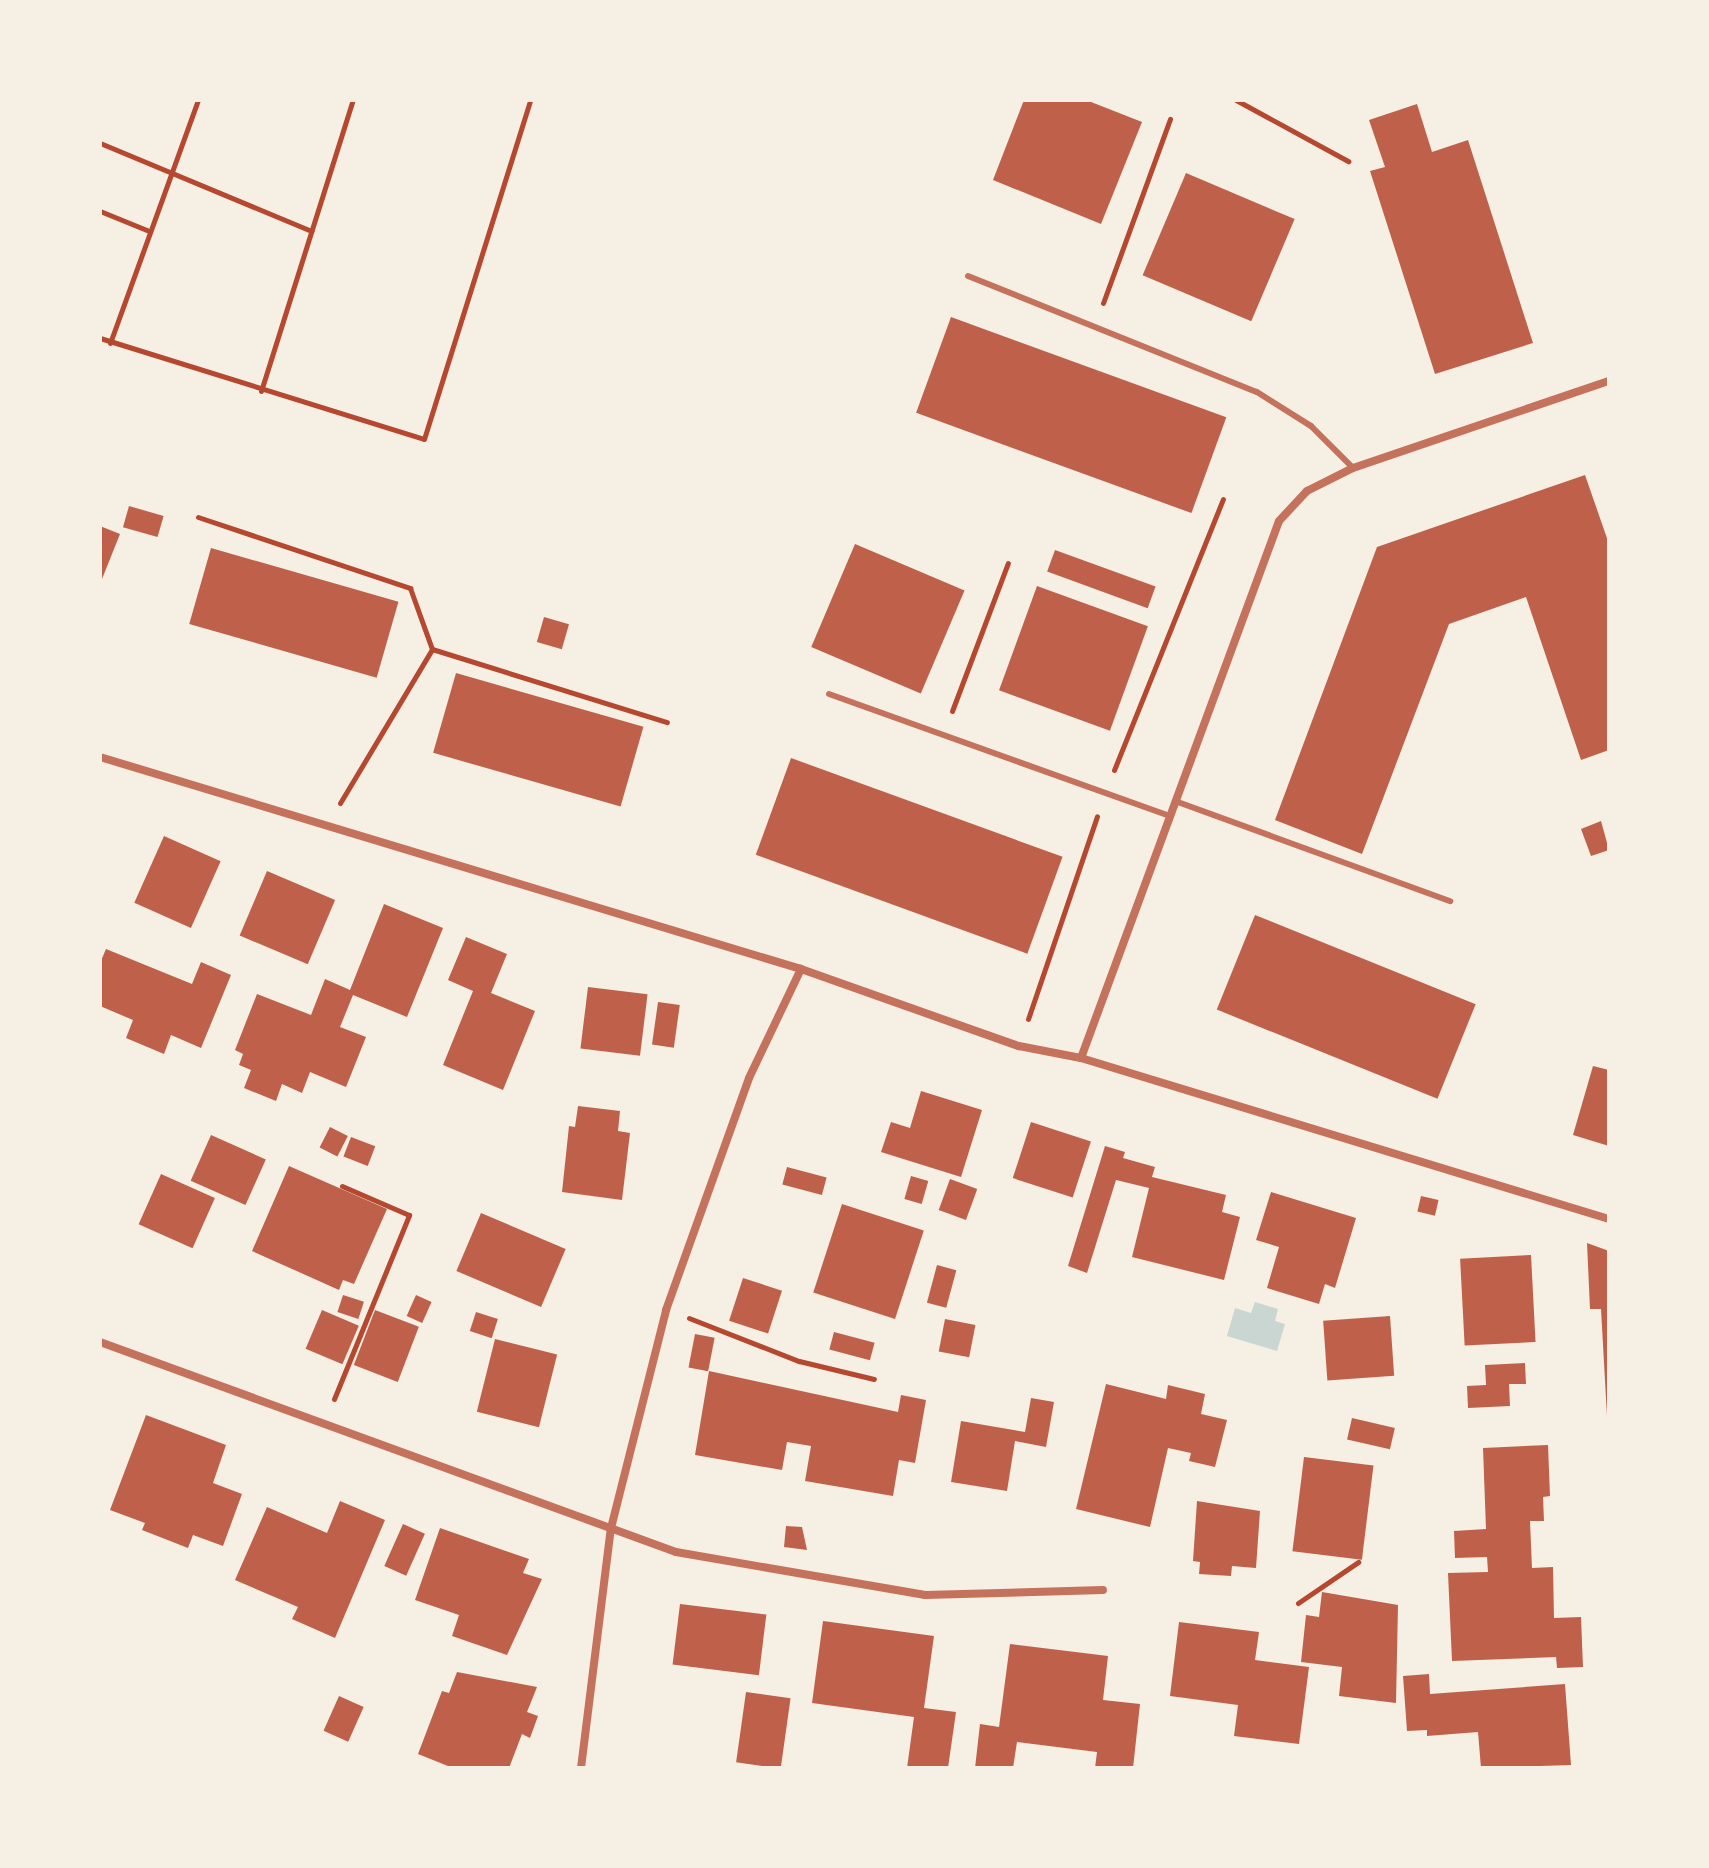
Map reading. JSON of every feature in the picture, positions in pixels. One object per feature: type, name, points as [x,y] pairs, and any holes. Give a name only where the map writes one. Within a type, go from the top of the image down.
[{"type":"street","points":[[1081,1058],[1279,521],[1307,491],[1353,468],[1609,381]]},
{"type":"street","points":[[100,757],[326,828],[801,969],[1019,1046],[1081,1058],[1609,1219]]},
{"type":"street","points":[[581,1768],[611,1528],[666,1310],[749,1078],[801,969]]},
{"type":"street","points":[[100,1342],[676,1552],[925,1595],[1103,1590]]},
{"type":"lane","points":[[968,276],[1257,392],[1311,426],[1353,468]]},
{"type":"lane","points":[[829,694],[1170,816]]},
{"type":"lane","points":[[1175,801],[1450,901]]},
{"type":"path","points":[[110,343],[198,100]]},
{"type":"path","points":[[261,391],[353,100]]},
{"type":"path","points":[[100,338],[261,391],[424,439],[530,100]]},
{"type":"path","points":[[1236,100],[1348,161]]},
{"type":"path","points":[[1094,327],[1170,119]]},
{"type":"path","points":[[100,143],[311,231]]},
{"type":"path","points":[[100,211],[149,231]]},
{"type":"path","points":[[198,517],[410,588],[432,649]]},
{"type":"path","points":[[943,734],[1008,563]]},
{"type":"path","points":[[432,649],[667,722]]},
{"type":"path","points":[[326,828],[432,649]]},
{"type":"path","points":[[323,1425],[409,1215],[342,1186]]},
{"type":"path","points":[[666,1310],[799,1361],[874,1379]]},
{"type":"path","points":[[1298,1603],[1358,1562]]},
{"type":"shaded area","points":[[1255,1302],[1278,1309],[1275,1321],[1285,1324],[1277,1351],[1227,1336],[1235,1308],[1251,1313]]},
{"type":"building","points":[[1024,100],[1086,100],[1142,122],[1101,224],[993,180]]},
{"type":"building","points":[[1417,104],[1432,152],[1468,140],[1533,343],[1435,374],[1370,171],[1385,167],[1369,120]]},
{"type":"building","points":[[1186,173],[1295,219],[1251,321],[1143,275]]},
{"type":"building","points":[[951,317],[1226,417],[1191,513],[916,413]]},
{"type":"building","points":[[1585,475],[1609,544],[1609,750],[1581,760],[1526,597],[1449,624],[1362,854],[1275,820],[1377,547]]},
{"type":"building","points":[[129,506],[164,516],[158,537],[123,527]]},
{"type":"building","points":[[100,526],[120,534],[100,584]]},
{"type":"building","points":[[855,544],[965,590],[921,694],[811,647]]},
{"type":"building","points":[[211,548],[398,602],[377,678],[189,624]]},
{"type":"building","points":[[1055,550],[1156,587],[1148,608],[1047,572]]},
{"type":"building","points":[[1037,586],[1148,626],[1110,731],[999,690]]},
{"type":"building","points":[[544,617],[569,624],[562,649],[537,642]]},
{"type":"building","points":[[456,673],[643,727],[621,807],[433,753]]},
{"type":"building","points":[[791,758],[1063,857],[1027,954],[756,855]]},
{"type":"building","points":[[1601,821],[1609,850],[1591,856],[1581,829]]},
{"type":"building","points":[[164,836],[221,861],[191,928],[134,903]]},
{"type":"building","points":[[267,871],[335,900],[308,964],[240,935]]},
{"type":"building","points":[[384,904],[443,928],[407,1017],[353,995],[340,1027],[366,1037],[346,1087],[310,1072],[302,1093],[282,1084],[276,1101],[244,1088],[251,1070],[239,1065],[243,1054],[235,1050],[257,994],[311,1015],[325,979],[350,990]]},
{"type":"building","points":[[1255,915],[1476,1004],[1437,1099],[1217,1010]]},
{"type":"building","points":[[466,937],[507,954],[491,993],[535,1011],[503,1090],[443,1065],[473,991],[448,980]]},
{"type":"building","points":[[106,949],[192,984],[201,962],[231,975],[201,1048],[171,1035],[164,1054],[126,1038],[133,1020],[100,1006],[100,963]]},
{"type":"building","points":[[588,987],[648,994],[640,1056],[580,1049]]},
{"type":"building","points":[[658,1002],[680,1005],[674,1048],[652,1045]]},
{"type":"building","points":[[1593,1066],[1609,1070],[1609,1146],[1573,1135]]},
{"type":"building","points":[[921,1091],[982,1110],[961,1177],[881,1152],[891,1122],[910,1128]]},
{"type":"building","points":[[578,1106],[620,1111],[618,1131],[630,1133],[622,1200],[562,1192],[569,1126],[575,1127]]},
{"type":"building","points":[[1031,1122],[1091,1141],[1073,1198],[1013,1178]]},
{"type":"building","points":[[330,1127],[348,1136],[337,1157],[320,1147]]},
{"type":"building","points":[[211,1135],[266,1159],[245,1205],[191,1181]]},
{"type":"building","points":[[351,1137],[375,1146],[368,1166],[343,1157]]},
{"type":"building","points":[[1105,1146],[1125,1152],[1123,1158],[1155,1167],[1152,1177],[1226,1195],[1222,1212],[1240,1217],[1224,1280],[1132,1257],[1149,1188],[1116,1180],[1087,1273],[1068,1266]]},
{"type":"building","points":[[289,1166],[387,1209],[354,1284],[343,1280],[339,1290],[252,1251]]},
{"type":"building","points":[[787,1167],[827,1178],[822,1195],[782,1184]]},
{"type":"building","points":[[161,1174],[215,1198],[193,1248],[139,1224]]},
{"type":"building","points":[[911,1176],[928,1181],[922,1204],[904,1199]]},
{"type":"building","points":[[950,1179],[977,1189],[966,1220],[939,1210]]},
{"type":"building","points":[[1271,1192],[1356,1218],[1335,1288],[1325,1284],[1319,1304],[1267,1288],[1279,1247],[1256,1240]]},
{"type":"building","points":[[1421,1196],[1439,1200],[1435,1216],[1417,1212]]},
{"type":"building","points":[[842,1204],[924,1231],[895,1319],[813,1292]]},
{"type":"building","points":[[481,1213],[566,1249],[541,1307],[456,1271]]},
{"type":"building","points":[[1587,1243],[1609,1251],[1609,1452],[1601,1309],[1590,1309]]},
{"type":"building","points":[[1531,1255],[1536,1342],[1465,1346],[1460,1259]]},
{"type":"building","points":[[937,1265],[956,1270],[946,1308],[927,1303]]},
{"type":"building","points":[[743,1278],[782,1291],[768,1333],[729,1321]]},
{"type":"building","points":[[343,1295],[364,1302],[358,1319],[337,1312]]},
{"type":"building","points":[[416,1295],[432,1302],[422,1323],[407,1316]]},
{"type":"building","points":[[322,1310],[359,1326],[342,1364],[306,1349]]},
{"type":"building","points":[[375,1310],[419,1327],[398,1382],[354,1365]]},
{"type":"building","points":[[476,1312],[498,1319],[492,1338],[470,1331]]},
{"type":"building","points":[[1390,1316],[1394,1376],[1327,1381],[1323,1321]]},
{"type":"building","points":[[945,1319],[975,1325],[969,1357],[939,1351]]},
{"type":"building","points":[[834,1332],[875,1343],[870,1360],[829,1349]]},
{"type":"building","points":[[695,1334],[715,1338],[708,1371],[689,1367]]},
{"type":"building","points":[[495,1339],[557,1354],[539,1427],[477,1412]]},
{"type":"building","points":[[1525,1363],[1526,1384],[1509,1384],[1510,1406],[1468,1408],[1467,1386],[1486,1385],[1485,1365]]},
{"type":"building","points":[[709,1371],[898,1412],[901,1395],[926,1400],[915,1463],[899,1460],[893,1496],[805,1481],[811,1446],[787,1442],[782,1470],[695,1455]]},
{"type":"building","points":[[1106,1384],[1166,1399],[1168,1385],[1205,1394],[1201,1414],[1227,1420],[1215,1467],[1189,1461],[1191,1453],[1168,1448],[1150,1527],[1076,1509]]},
{"type":"building","points":[[1031,1398],[1054,1402],[1046,1447],[1015,1441],[1007,1491],[951,1482],[961,1421],[1025,1432]]},
{"type":"building","points":[[146,1415],[226,1445],[213,1483],[242,1494],[223,1546],[193,1535],[188,1548],[142,1530],[145,1523],[110,1510]]},
{"type":"building","points":[[1352,1418],[1395,1428],[1390,1449],[1347,1439]]},
{"type":"building","points":[[1548,1445],[1550,1496],[1543,1497],[1544,1521],[1530,1521],[1532,1568],[1553,1567],[1554,1618],[1581,1617],[1583,1667],[1557,1668],[1556,1657],[1452,1661],[1448,1573],[1488,1572],[1487,1557],[1455,1558],[1454,1531],[1486,1529],[1483,1448]]},
{"type":"building","points":[[1304,1457],[1373,1466],[1362,1560],[1292,1551]]},
{"type":"building","points":[[340,1501],[385,1520],[335,1638],[292,1619],[298,1607],[235,1580],[267,1507],[327,1533]]},
{"type":"building","points":[[1197,1501],[1260,1511],[1256,1568],[1232,1566],[1231,1576],[1199,1574],[1200,1562],[1193,1561]]},
{"type":"building","points":[[403,1524],[425,1534],[406,1576],[384,1566]]},
{"type":"building","points":[[786,1526],[802,1527],[807,1550],[784,1547]]},
{"type":"building","points":[[440,1528],[529,1559],[523,1573],[542,1579],[507,1655],[452,1636],[459,1615],[415,1600]]},
{"type":"building","points":[[1322,1592],[1398,1605],[1396,1703],[1339,1696],[1342,1667],[1301,1662],[1306,1615],[1319,1617]]},
{"type":"building","points":[[680,1604],[766,1615],[759,1675],[673,1665]]},
{"type":"building","points":[[823,1621],[934,1636],[924,1708],[956,1712],[948,1768],[907,1768],[914,1717],[812,1703]]},
{"type":"building","points":[[1179,1622],[1259,1632],[1255,1660],[1309,1667],[1299,1744],[1234,1736],[1238,1705],[1170,1696]]},
{"type":"building","points":[[1010,1644],[1108,1656],[1103,1700],[1140,1704],[1133,1768],[1095,1768],[1097,1752],[1017,1742],[1013,1768],[975,1768],[980,1724],[999,1727]]},
{"type":"building","points":[[457,1672],[537,1687],[527,1712],[538,1716],[530,1738],[522,1734],[509,1768],[453,1768],[418,1754],[442,1691],[449,1693]]},
{"type":"building","points":[[1429,1674],[1430,1694],[1565,1684],[1571,1765],[1481,1768],[1478,1732],[1427,1736],[1427,1730],[1407,1731],[1403,1676]]},
{"type":"building","points":[[746,1692],[791,1698],[781,1768],[736,1762]]},
{"type":"building","points":[[339,1696],[364,1707],[348,1742],[324,1731]]}]
